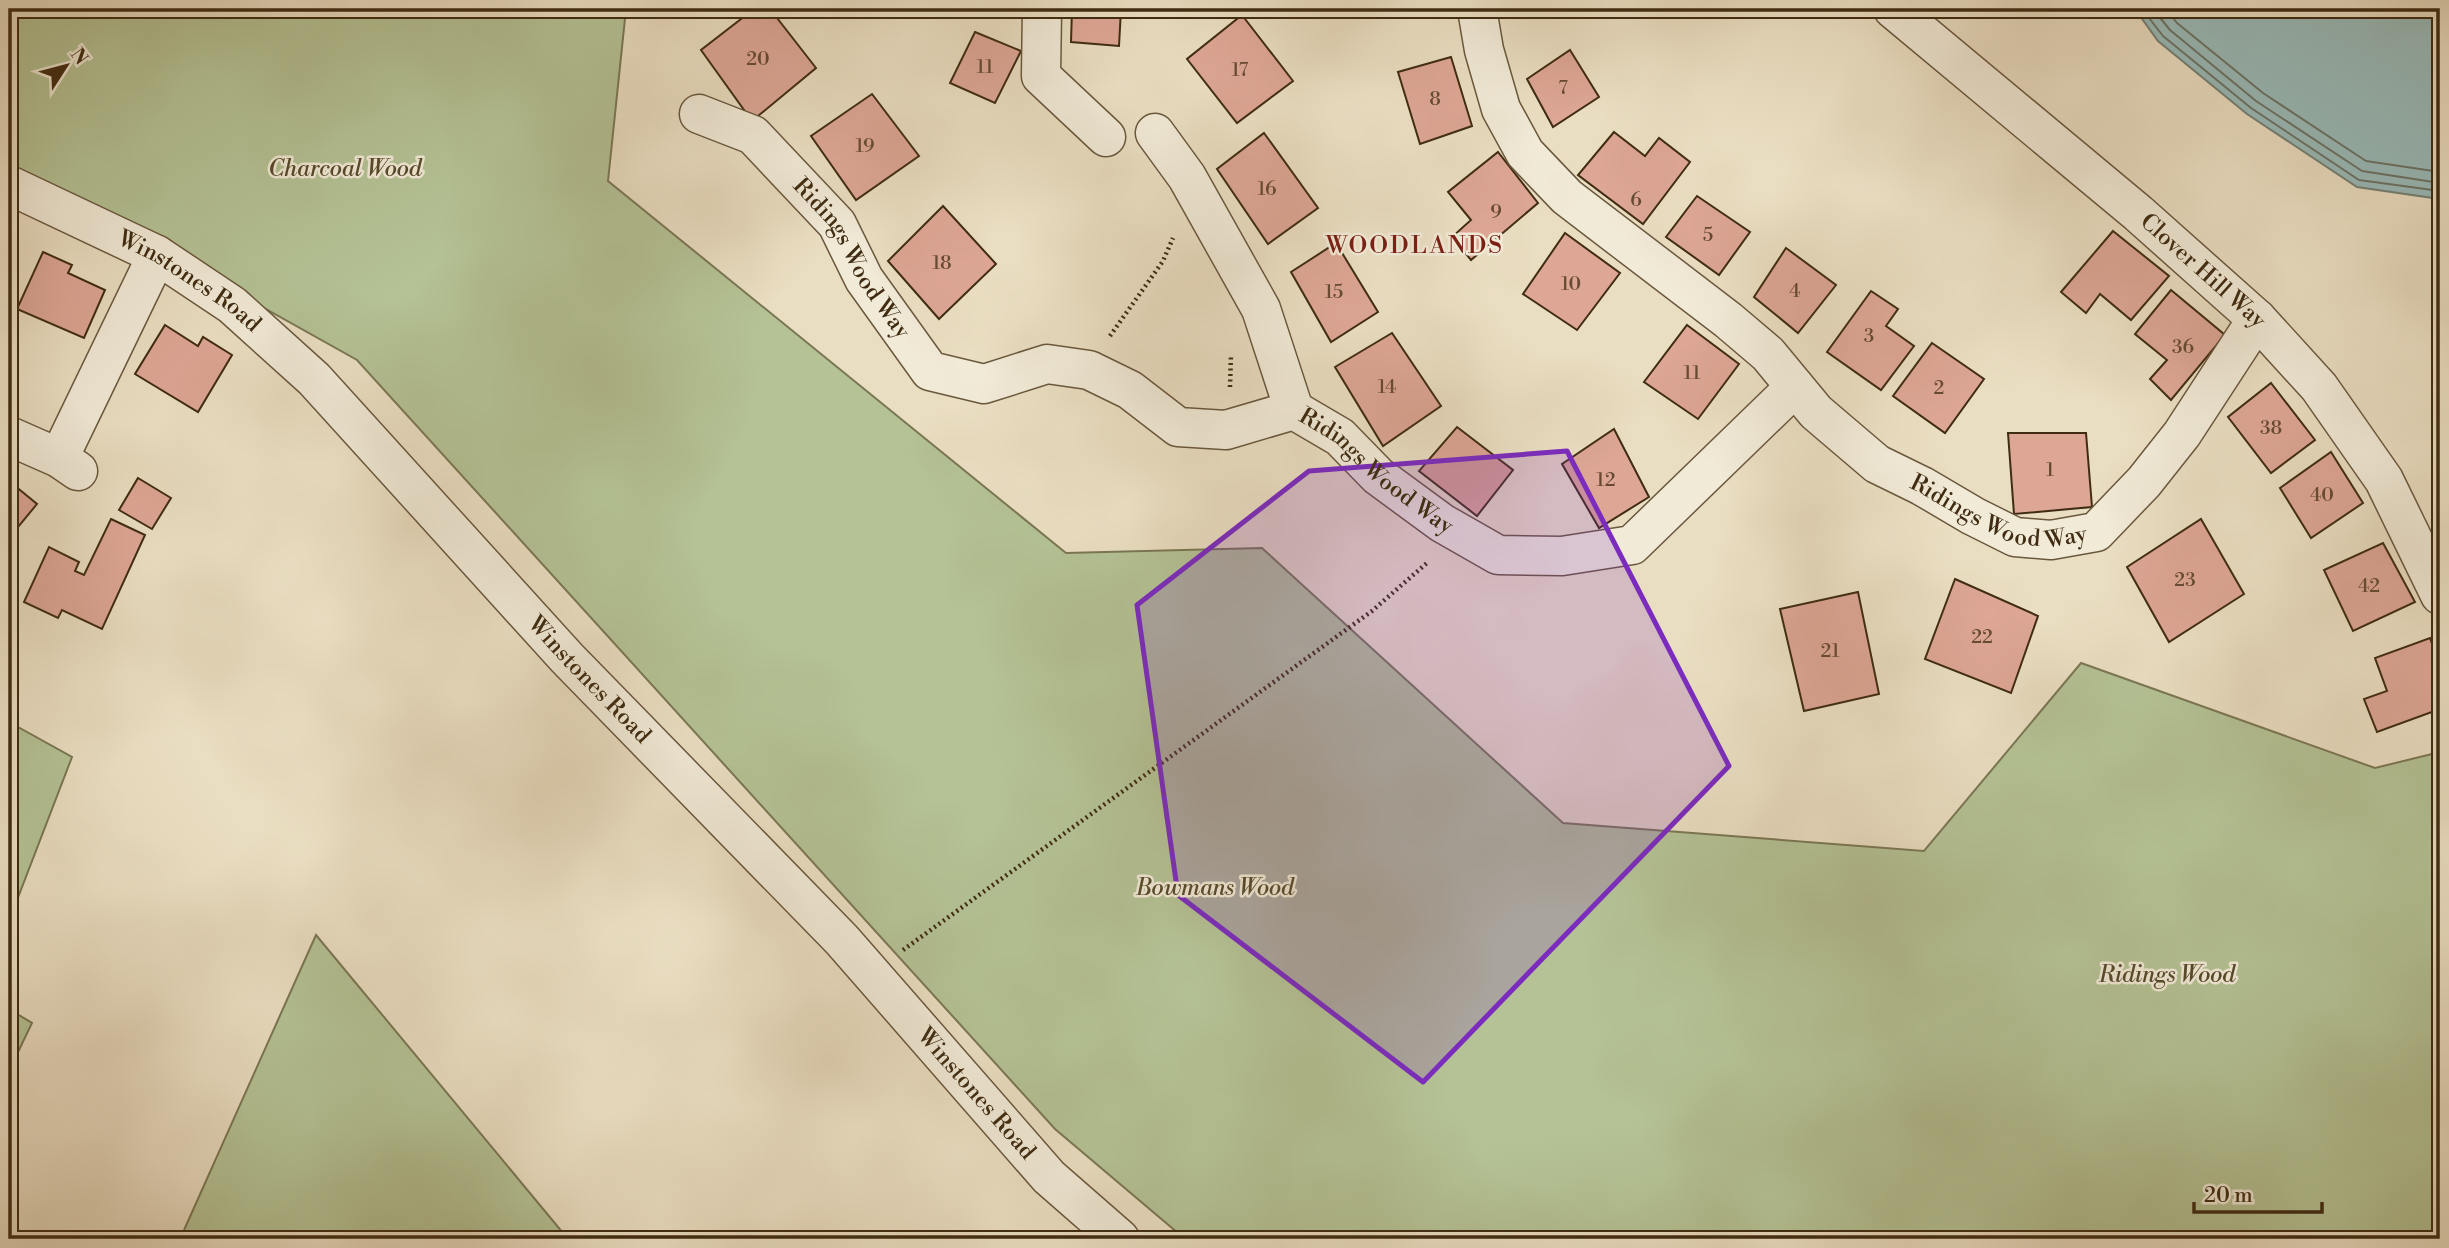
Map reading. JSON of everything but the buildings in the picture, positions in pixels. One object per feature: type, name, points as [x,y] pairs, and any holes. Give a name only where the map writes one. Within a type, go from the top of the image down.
[{"type":"street","points":[[1042,9],[1041,76],[1106,137]]},
{"type":"street","name":"Ridings Wood Way","points":[[1477,9],[1484,50],[1501,109],[1525,153],[1567,197],[1728,320],[1768,354],[1816,412],[1877,464],[2015,537],[2051,540],[2096,532],[2144,482],[2182,434],[2257,319]]},
{"type":"street","name":"Clover Hill Way","points":[[1893,9],[2138,213],[2257,319],[2319,387],[2384,480],[2440,595]]},
{"type":"street","name":"Ridings Wood Way","points":[[699,114],[753,135],[837,224],[864,279],[930,371],[984,384],[1047,364],[1089,370],[1130,390],[1178,427],[1226,430],[1294,410],[1340,437],[1378,476],[1442,523],[1498,555],[1562,556],[1632,545],[1796,387]]},
{"type":"street","points":[[1155,132],[1187,177],[1261,309],[1294,410]]},
{"type":"street","name":"Winstones Road","points":[[9,185],[157,255],[232,305],[314,379],[567,658],[842,940],[1049,1177],[1120,1239]]},
{"type":"street","points":[[9,436],[68,464],[157,255]]},
{"type":"path","points":[[1089,370],[1118,323],[1163,261],[1177,228]]},
{"type":"path","points":[[1226,430],[1231,352]]},
{"type":"path","points":[[870,974],[1372,611],[1460,534]]},
{"type":"highlighted area","points":[[1567,451],[1729,766],[1423,1082],[1178,895],[1137,605],[1309,471]]},
{"type":"green space","points":[[9,9],[626,9],[608,181],[1066,553],[1262,548],[1563,823],[1924,851],[2081,663],[2375,768],[2440,752],[2440,1220],[2430,1239],[1185,1239],[1055,1129],[357,360],[9,165]]},
{"type":"green space","points":[[9,722],[72,757],[9,921]]},
{"type":"green space","points":[[316,935],[568,1239],[180,1239]]},
{"type":"green space","points":[[9,1009],[32,1023],[9,1071]]},
{"type":"water","points":[[2135,9],[2415,9],[2440,17],[2440,199],[2357,187],[2247,114],[2158,41]]},
{"type":"district","name":"WOODLANDS","points":[[1415,246]]},
{"type":"park label","name":"Charcoal Wood","points":[[345,169]]},
{"type":"park label","name":"Bowmans Wood","points":[[1215,888]]},
{"type":"park label","name":"Ridings Wood","points":[[2167,975]]}]
